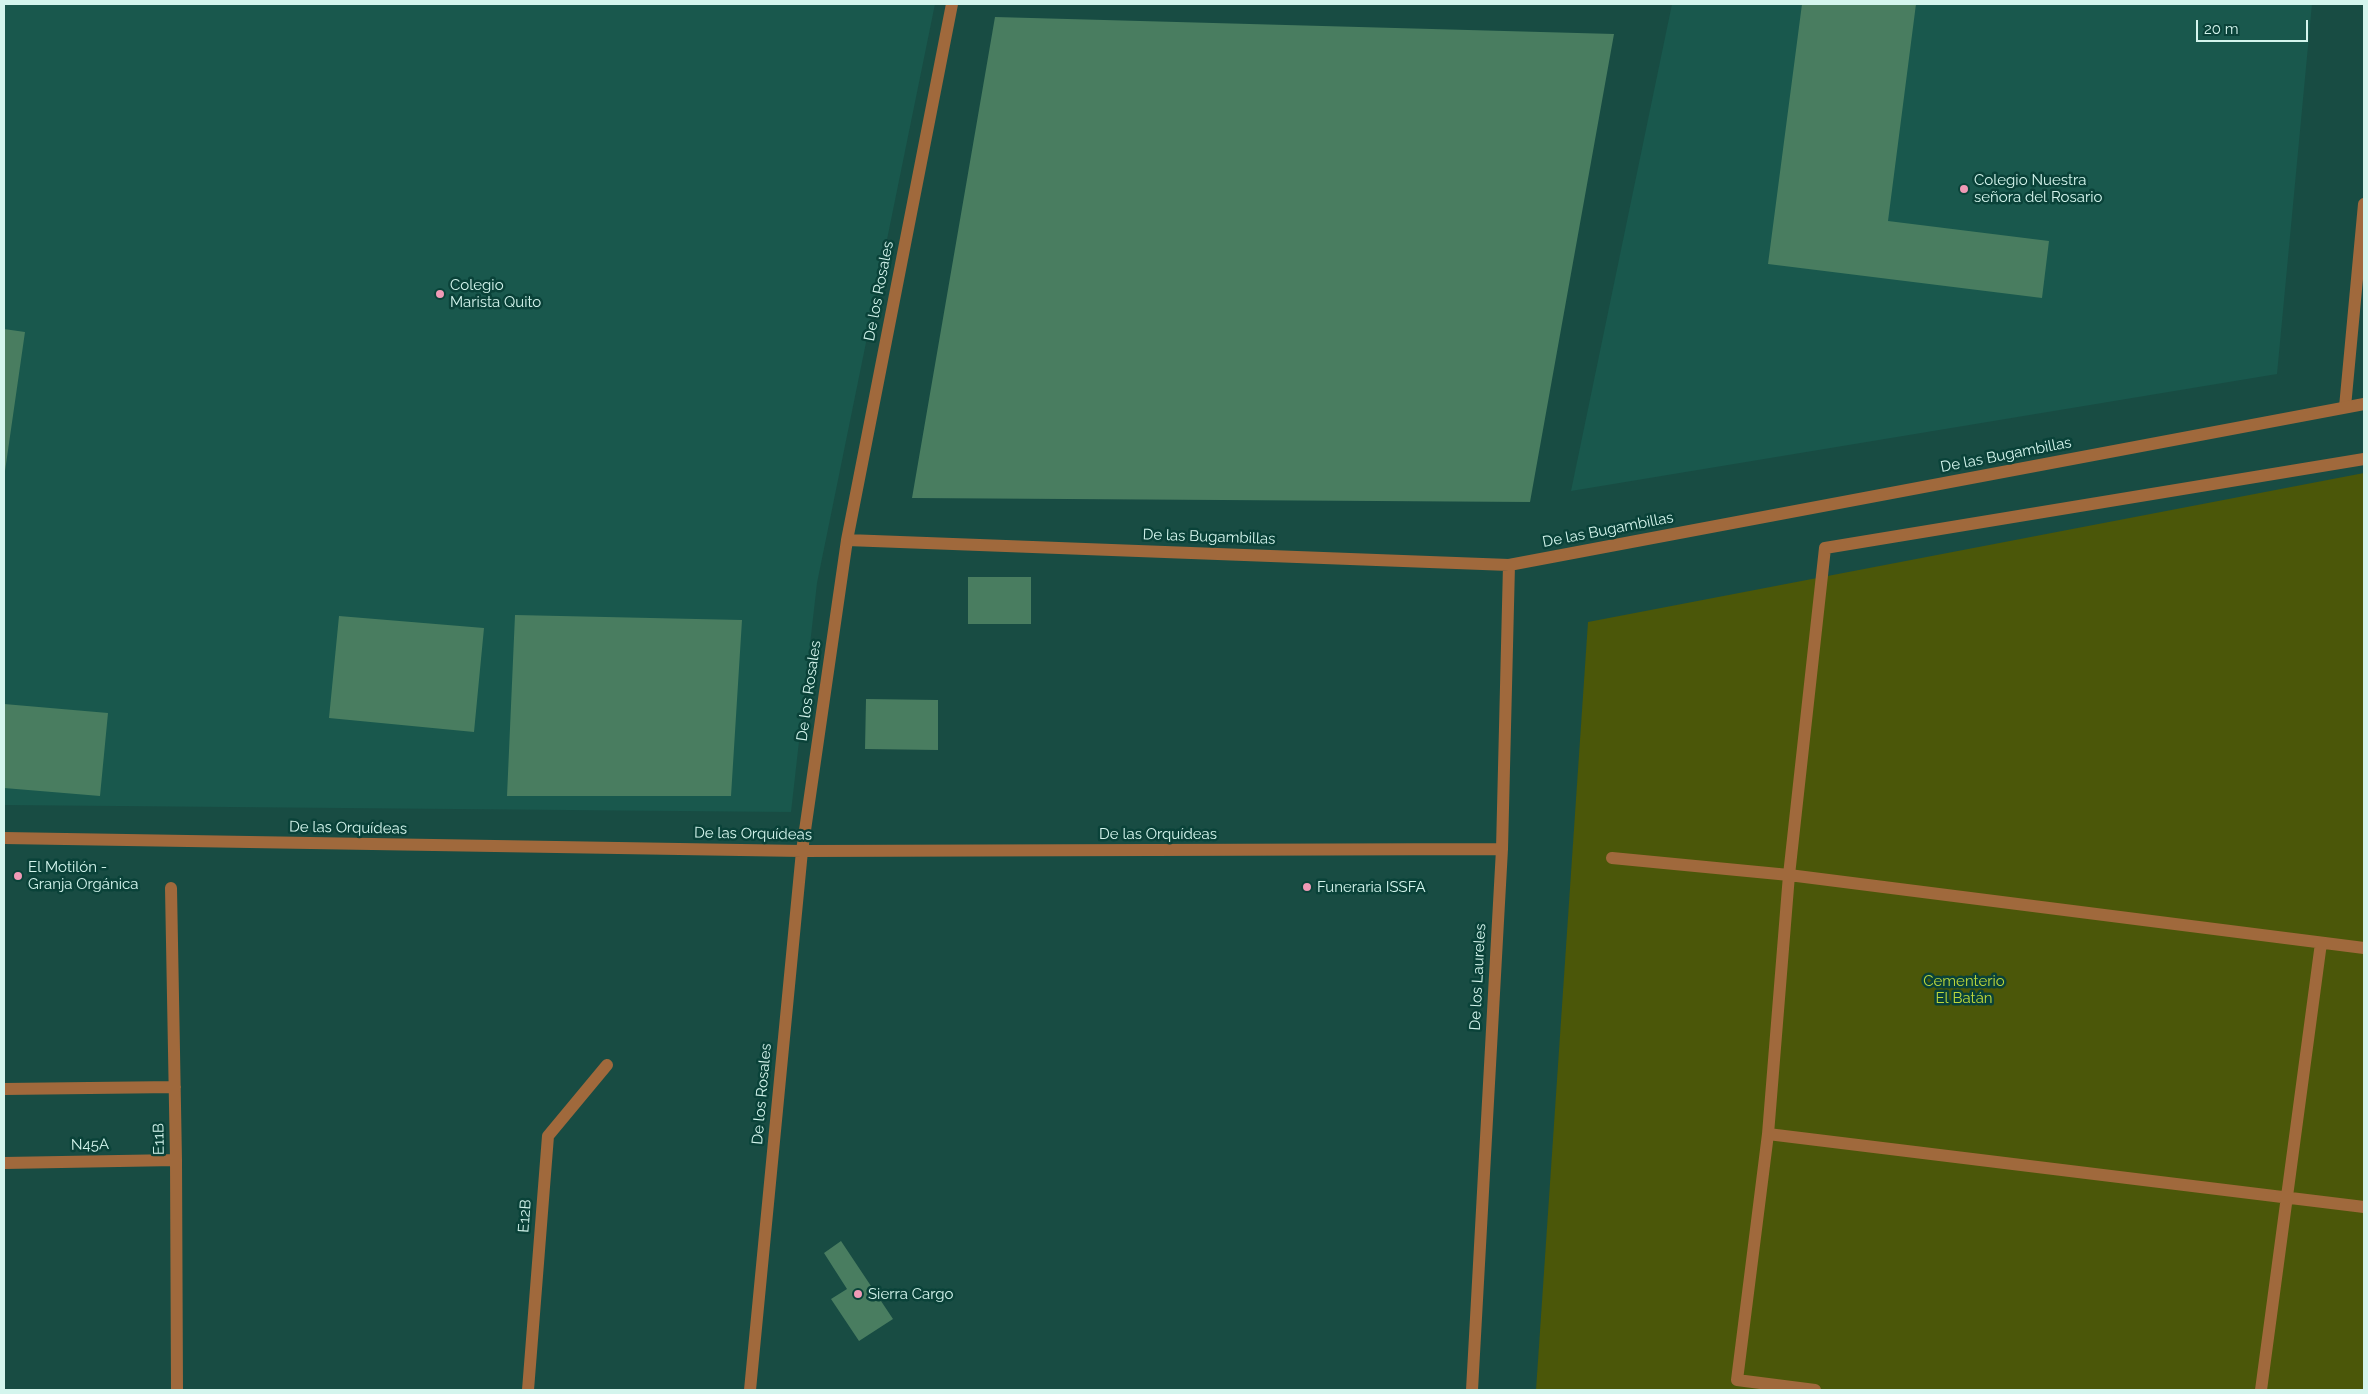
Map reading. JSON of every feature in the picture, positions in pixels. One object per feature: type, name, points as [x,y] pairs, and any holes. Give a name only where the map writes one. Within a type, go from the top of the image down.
[{"type":"street","name":"De los Rosales","points":[[750,1390],[802,851],[847,540],[952,4]]},
{"type":"street","points":[[2345,407],[2364,204]]},
{"type":"street","name":"De las Bugambillas","points":[[847,540],[1510,565],[2364,404]]},
{"type":"street","points":[[1815,1390],[1737,1380],[1768,1134],[1789,874],[1825,548],[2364,459]]},
{"type":"street","name":"De los Laureles","points":[[1472,1390],[1502,849],[1510,565]]},
{"type":"street","name":"De las Orquídeas","points":[[4,838],[802,851],[1502,849]]},
{"type":"street","points":[[1612,858],[1789,874],[2364,948]]},
{"type":"street","name":"E11B","points":[[171,888],[176,1160],[177,1390]]},
{"type":"street","points":[[2261,1390],[2321,943]]},
{"type":"street","name":"E12B","points":[[528,1390],[548,1136],[607,1065]]},
{"type":"street","points":[[4,1089],[175,1087]]},
{"type":"street","points":[[1768,1134],[2364,1207]]},
{"type":"street","name":"N45A","points":[[4,1163],[176,1160]]},
{"type":"shaded area","name":"Colegio Marista Quito","points":[[4,4],[935,4],[817,583],[791,812],[4,805]]},
{"type":"shaded area","name":"Colegio Nuestra señora del Rosario","points":[[1672,4],[2312,4],[2277,374],[1571,491]]},
{"type":"green space","name":"Cementerio El Batán","points":[[2364,473],[2364,1390],[1536,1390],[1588,622]]},
{"type":"building","points":[[1802,4],[1916,4],[1888,221],[2049,241],[2042,298],[1768,264]]},
{"type":"building","points":[[995,17],[1614,34],[1530,502],[912,498]]},
{"type":"building","points":[[4,329],[25,332],[5,471],[4,471]]},
{"type":"building","points":[[968,577],[1031,577],[1031,624],[968,624]]},
{"type":"building","points":[[515,615],[742,620],[731,796],[507,796]]},
{"type":"building","points":[[339,616],[484,628],[474,732],[329,718]]},
{"type":"building","points":[[866,699],[938,700],[938,750],[865,749]]},
{"type":"building","points":[[4,704],[108,713],[100,796],[4,788]]},
{"type":"building","name":"Sierra Cargo","points":[[841,1241],[893,1319],[859,1341],[831,1299],[847,1289],[824,1253]]},
{"type":"place","name":"Colegio Nuestra señora del Rosario","points":[[1964,189]]},
{"type":"place","name":"Colegio Marista Quito","points":[[440,294]]},
{"type":"place","name":"El Motilón - Granja Orgánica","points":[[18,876]]},
{"type":"place","name":"Funeraria ISSFA","points":[[1307,887]]},
{"type":"place","name":"Sierra Cargo","points":[[858,1294]]}]
